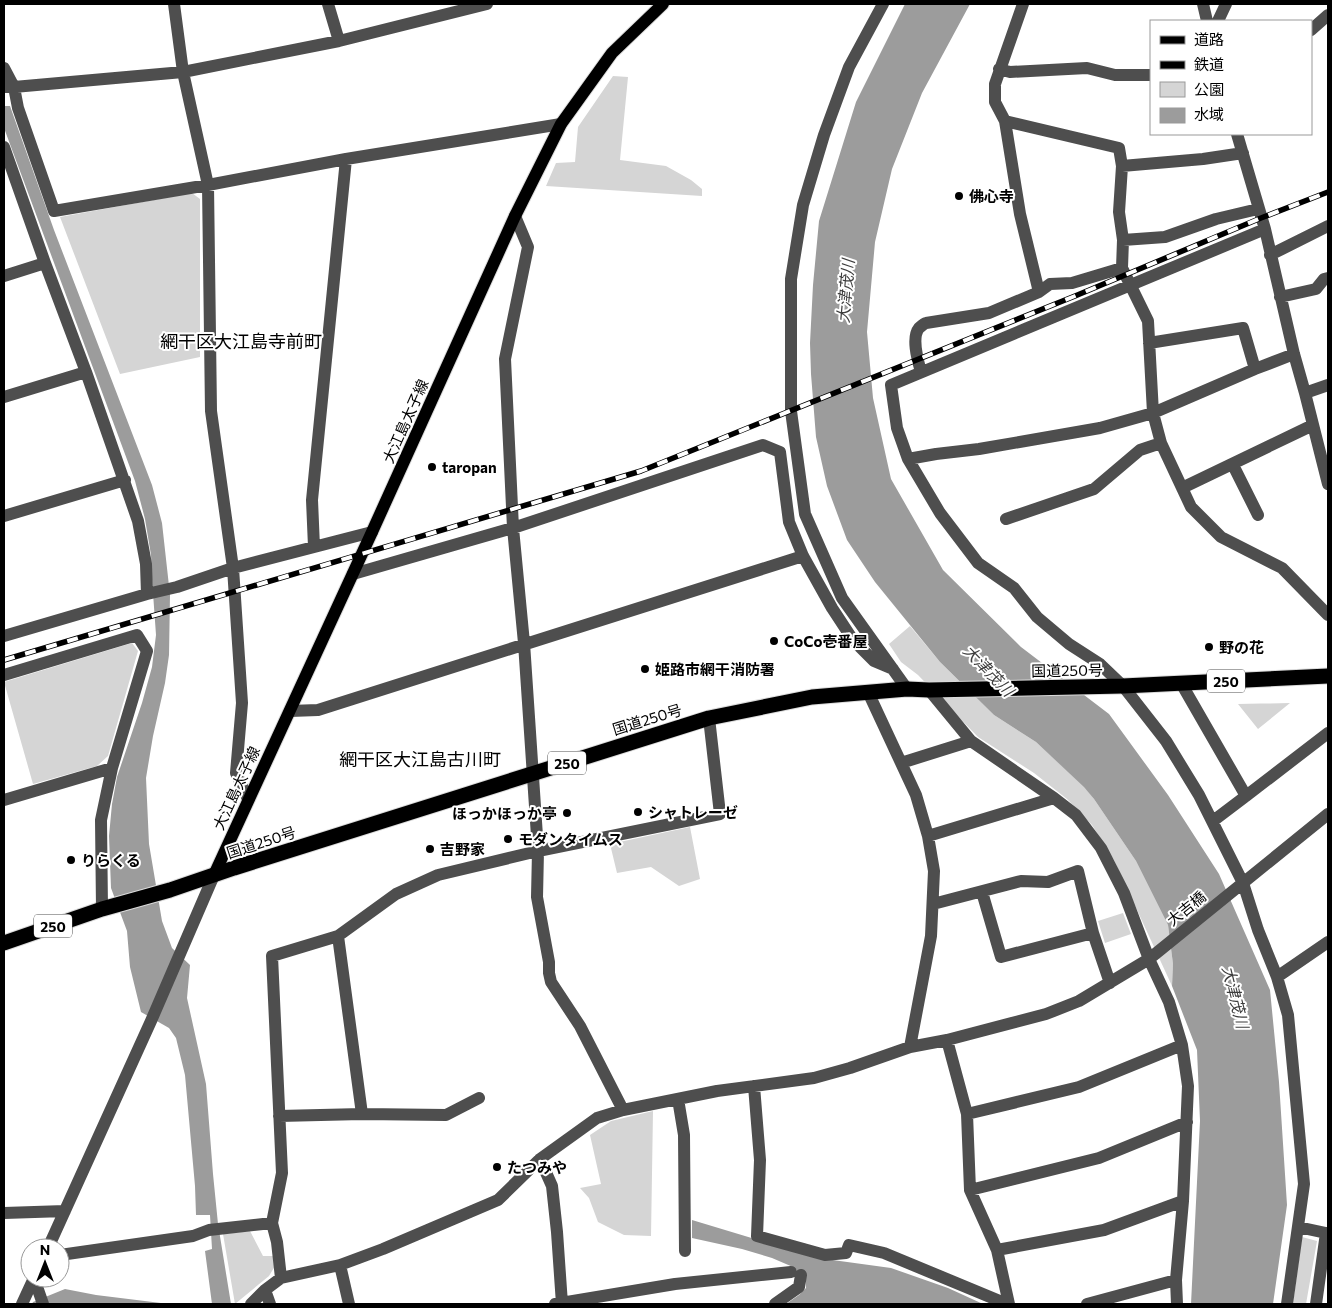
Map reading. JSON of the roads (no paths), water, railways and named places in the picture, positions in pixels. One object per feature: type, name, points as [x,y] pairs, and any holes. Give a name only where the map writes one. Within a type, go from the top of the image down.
[{"type":"highway","name":"国道250号","points":[[4,943],[102,909],[170,890],[709,718],[812,697],[907,689],[1123,686],[1328,676]]},
{"type":"main road","name":"大江島太子線","points":[[214,875],[515,216],[561,124],[612,53],[663,4]]},
{"type":"street","points":[[174,4],[183,72],[208,185],[211,411],[233,568],[242,703],[236,773],[248,799]]},
{"type":"street","points":[[328,4],[339,41]]},
{"type":"street","points":[[9,87],[183,72],[339,41],[487,4]]},
{"type":"street","points":[[884,4],[850,67],[824,135],[803,205],[791,279],[791,411],[805,514],[842,598],[907,689]]},
{"type":"street","points":[[1023,4],[999,69],[995,84],[995,102],[1005,121],[1020,214],[1039,292]]},
{"type":"street","points":[[1203,4],[1208,20]]},
{"type":"street","points":[[1218,20],[1226,4]]},
{"type":"street","points":[[1312,29],[1328,15]]},
{"type":"street","points":[[4,68],[9,87],[54,211],[561,124]]},
{"type":"street","points":[[999,69],[1010,72],[1088,68],[1115,75],[1150,75]]},
{"type":"street","points":[[1005,121],[1119,148],[1122,166],[1119,212],[1123,240],[1122,268],[1148,321],[1153,412],[1161,444],[1190,506],[1221,537],[1282,568],[1328,615]]},
{"type":"street","points":[[1237,135],[1264,229],[1328,484]]},
{"type":"street","points":[[4,147],[9,175],[86,372],[125,480],[138,521],[146,564],[147,594]]},
{"type":"street","points":[[1122,166],[1203,159],[1243,153]]},
{"type":"street","points":[[314,547],[312,500],[346,160]]},
{"type":"street","points":[[1123,240],[1165,237],[1216,218],[1258,210]]},
{"type":"street","points":[[515,216],[528,247],[505,359],[513,528],[524,644],[538,851],[537,897],[551,982],[580,1026],[623,1110]]},
{"type":"street","points":[[1270,255],[1328,227]]},
{"type":"street","points":[[1264,229],[891,385],[896,428],[908,459],[940,513],[978,563],[1014,588],[1037,617],[1069,644],[1100,664],[1123,686],[1166,741],[1199,795],[1243,883],[1258,930],[1277,977],[1288,1015],[1304,1184],[1287,1304]]},
{"type":"street","points":[[4,276],[44,264]]},
{"type":"street","points":[[921,372],[915,350],[916,333],[926,323],[989,312],[1039,292],[1050,284],[1072,283],[1122,268]]},
{"type":"street","points":[[1280,297],[1316,289],[1324,279],[1328,278]]},
{"type":"street","points":[[1150,343],[1243,328],[1255,369]]},
{"type":"street","points":[[908,459],[980,449],[1100,428],[1153,412],[1294,354]]},
{"type":"street","points":[[4,397],[86,372]]},
{"type":"street","points":[[1305,393],[1328,385]]},
{"type":"street","points":[[1182,488],[1314,425]]},
{"type":"street","points":[[1006,519],[1094,489],[1140,450],[1161,444]]},
{"type":"street","points":[[353,574],[513,528],[763,445],[780,452],[789,522],[803,556],[832,608],[853,640],[874,661],[893,669]]},
{"type":"street","points":[[1233,465],[1258,515]]},
{"type":"street","points":[[4,516],[125,480]]},
{"type":"street","points":[[4,636],[177,587],[233,568],[372,532]]},
{"type":"street","points":[[290,711],[318,710],[803,556]]},
{"type":"street","points":[[4,675],[137,636],[147,651],[112,768],[101,820],[102,909]]},
{"type":"street","points":[[1181,683],[1246,796]]},
{"type":"street","points":[[929,690],[971,741],[1076,815],[1101,848],[1124,892],[1149,959],[1168,1002],[1182,1045],[1188,1086],[1183,1201],[1176,1280],[1177,1304]]},
{"type":"street","points":[[868,692],[916,794],[928,836],[934,871],[931,936],[910,1047]]},
{"type":"street","points":[[250,1304],[280,1278],[277,1242],[272,1223],[282,1173],[272,956],[338,936],[396,894],[438,875],[538,851],[720,814],[709,718]]},
{"type":"street","points":[[1212,821],[1328,733]]},
{"type":"street","points":[[902,763],[971,741]]},
{"type":"street","points":[[4,800],[112,768]]},
{"type":"street","points":[[928,836],[1054,798]]},
{"type":"street","name":"大吉橋","points":[[280,1278],[340,1264],[383,1249],[498,1200],[540,1160],[597,1118],[623,1110],[717,1091],[814,1078],[850,1068],[910,1047],[947,1040],[1046,1014],[1079,1001],[1149,959],[1328,814]]},
{"type":"street","points":[[933,904],[1021,882],[1048,882],[1078,871],[1110,983]]},
{"type":"street","points":[[53,1238],[214,875]]},
{"type":"street","points":[[982,892],[1001,957],[1094,932]]},
{"type":"street","points":[[338,936],[362,1114]]},
{"type":"street","points":[[1277,977],[1328,942]]},
{"type":"street","points":[[947,1040],[967,1114],[970,1190],[997,1250],[1008,1304]]},
{"type":"street","points":[[967,1114],[1079,1087],[1182,1045]]},
{"type":"street","points":[[754,1086],[760,1160],[757,1236],[825,1255],[846,1253],[849,1245],[884,1254],[1008,1304]]},
{"type":"street","points":[[279,1116],[362,1114],[446,1116],[479,1098]]},
{"type":"street","points":[[678,1099],[684,1135],[685,1251]]},
{"type":"street","points":[[970,1190],[1099,1158],[1187,1122]]},
{"type":"street","points":[[540,1160],[552,1186],[557,1232],[560,1304],[676,1284],[796,1273],[800,1287],[774,1304]]},
{"type":"street","points":[[997,1250],[1104,1230],[1183,1201]]},
{"type":"street","points":[[4,1213],[65,1211]]},
{"type":"street","points":[[70,1253],[193,1236],[209,1230],[222,1228],[272,1223]]},
{"type":"street","points":[[1298,1227],[1327,1233],[1316,1304]]},
{"type":"street","points":[[340,1264],[349,1304]]},
{"type":"street","points":[[1087,1304],[1176,1280]]},
{"type":"street","points":[[38,1288],[42,1300]]},
{"type":"street","points":[[265,1290],[270,1304]]},
{"type":"water","name":"大津茂川","points":[[905,4],[970,4],[922,93],[892,169],[875,242],[867,332],[873,398],[891,479],[943,570],[1021,647],[1109,714],[1168,795],[1219,874],[1270,990],[1279,1082],[1287,1205],[1273,1304],[1191,1304],[1200,1121],[1197,1050],[1172,986],[1173,964],[1168,925],[1136,861],[1084,787],[1036,742],[994,715],[940,662],[875,582],[847,540],[827,486],[816,437],[810,343],[819,221],[856,102]]},
{"type":"water","points":[[4,106],[10,106],[54,230],[152,485],[162,523],[170,595],[169,655],[146,778],[149,844],[162,921],[172,948],[190,965],[187,998],[206,1084],[218,1224],[231,1304],[212,1304],[205,1251],[212,1249],[210,1215],[196,1215],[185,1075],[176,1038],[169,1028],[141,1012],[130,967],[127,931],[111,888],[109,836],[112,804],[117,777],[152,667],[156,635],[151,555],[145,519],[135,481],[4,128]]},
{"type":"water","points":[[692,1220],[818,1258],[891,1268],[948,1288],[983,1304],[786,1304],[806,1288],[806,1273],[801,1273],[793,1267],[772,1258],[692,1238]]},
{"type":"water","points":[[65,1289],[96,1295],[169,1304],[32,1304]]},
{"type":"railway","points":[[4,660],[641,471],[1328,192]]},
{"type":"place","name":"佛心寺","points":[[959,196]]},
{"type":"place","name":"taropan","points":[[432,467]]},
{"type":"place","name":"CoCo壱番屋","points":[[774,641]]},
{"type":"place","name":"野の花","points":[[1209,647]]},
{"type":"place","name":"姫路市網干消防署","points":[[645,669]]},
{"type":"place","name":"シャトレーゼ","points":[[638,812]]},
{"type":"place","name":"ほっかほっか亭","points":[[567,813]]},
{"type":"place","name":"モダンタイムス","points":[[508,839]]},
{"type":"place","name":"吉野家","points":[[430,849]]},
{"type":"place","name":"りらくる","points":[[71,860]]},
{"type":"place","name":"たつみや","points":[[497,1167]]},
{"type":"district","name":"網干区大江島寺前町","points":[[241,341]]},
{"type":"district","name":"網干区大江島古川町","points":[[420,759]]}]
